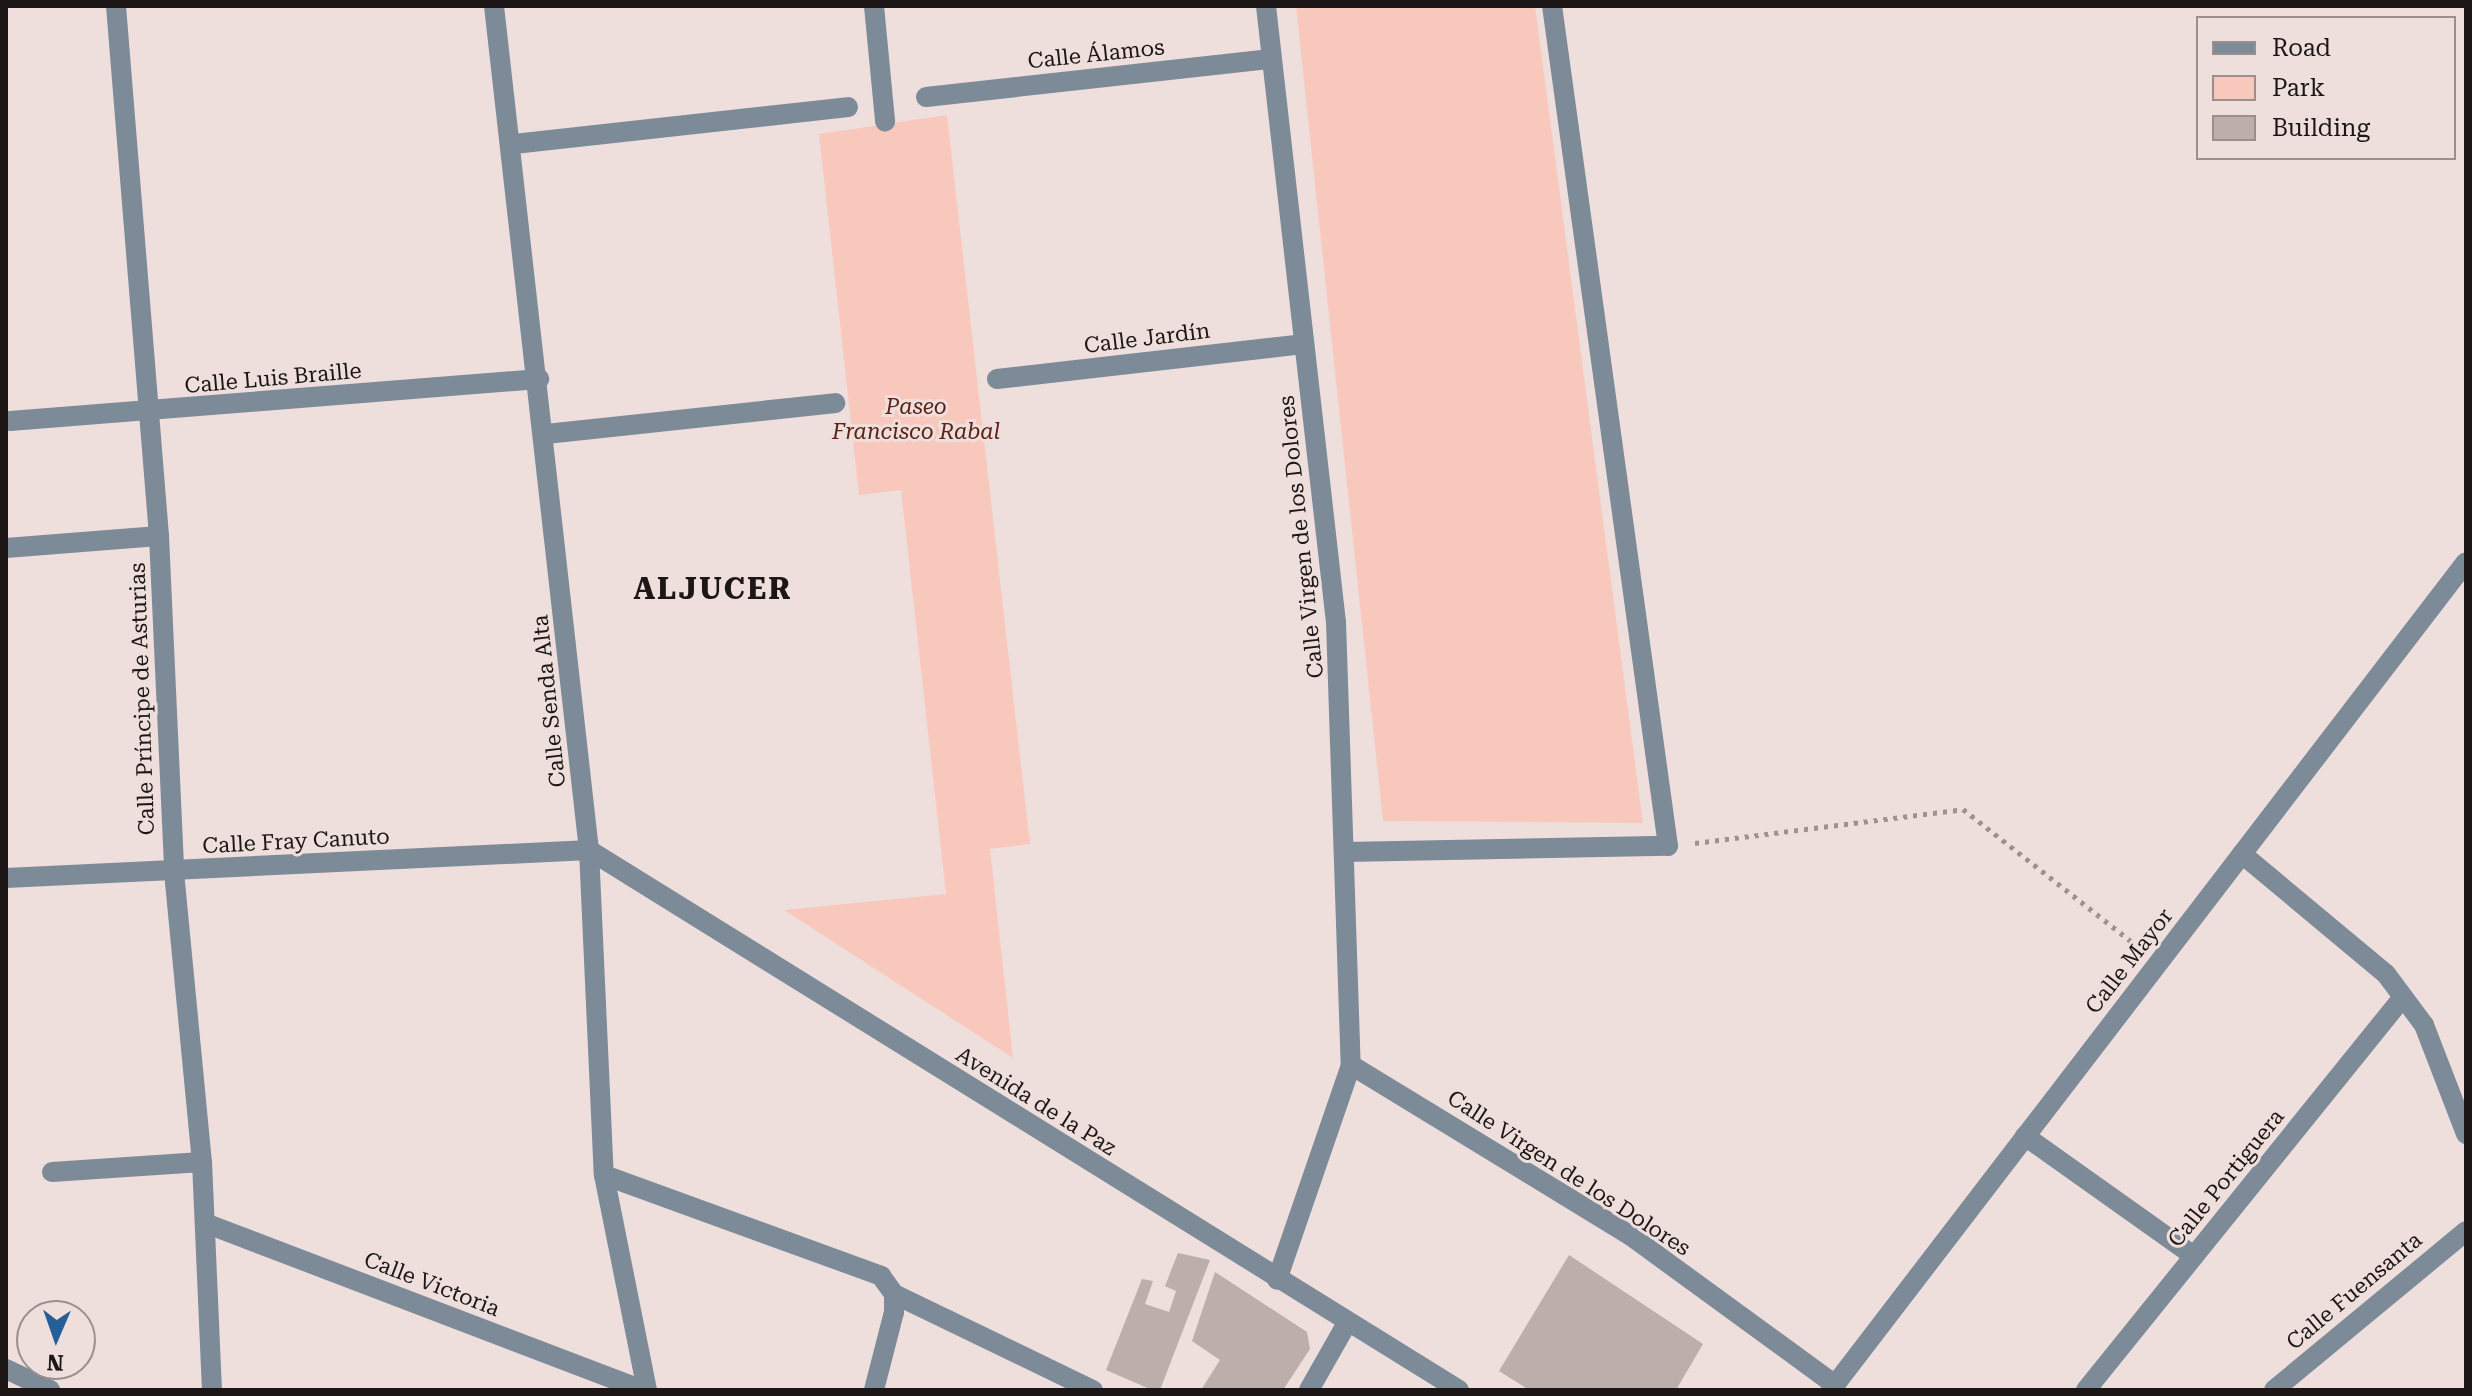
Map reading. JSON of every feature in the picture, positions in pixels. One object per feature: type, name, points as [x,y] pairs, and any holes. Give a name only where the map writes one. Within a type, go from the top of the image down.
[{"type":"street","name":"Calle Príncipe de Asturias","points":[[116,6],[146,414],[159,536],[174,872],[202,1162],[212,1390]]},
{"type":"street","name":"Calle Senda Alta","points":[[494,6],[514,144],[589,850],[604,1175],[645,1390]]},
{"type":"street","points":[[874,6],[885,121]]},
{"type":"street","name":"Calle Virgen de los Dolores","points":[[1266,6],[1336,622],[1351,1065],[1277,1280]]},
{"type":"street","points":[[1345,852],[1668,846],[1552,6]]},
{"type":"street","name":"Calle Álamos","points":[[926,97],[1271,59]]},
{"type":"street","points":[[514,144],[848,107]]},
{"type":"street","name":"Calle Jardín","points":[[997,379],[1303,344]]},
{"type":"street","name":"Calle Luis Braille","points":[[10,421],[146,414],[539,379]]},
{"type":"street","points":[[546,434],[835,403]]},
{"type":"street","points":[[6,548],[159,536]]},
{"type":"street","name":"Calle Mayor","points":[[1833,1388],[2466,562]]},
{"type":"street","name":"Calle Fray Canuto","points":[[6,878],[589,850]]},
{"type":"street","name":"Avenida de la Paz","points":[[589,850],[1277,1280],[1459,1390]]},
{"type":"street","points":[[2242,854],[2386,974],[2424,1025],[2466,1134]]},
{"type":"street","name":"Calle Portiguera","points":[[2086,1390],[2403,997]]},
{"type":"street","name":"Calle Virgen de los Dolores","points":[[1351,1065],[1631,1236],[1833,1388]]},
{"type":"street","points":[[2025,1136],[2194,1256]]},
{"type":"street","points":[[52,1172],[202,1162]]},
{"type":"street","points":[[604,1175],[881,1276],[894,1294],[1093,1390]]},
{"type":"street","name":"Calle Victoria","points":[[205,1223],[645,1390]]},
{"type":"street","name":"Calle Fuensanta","points":[[2274,1390],[2466,1231]]},
{"type":"street","points":[[874,1390],[894,1294]]},
{"type":"street","points":[[1309,1390],[1347,1323]]},
{"type":"street","points":[[6,1369],[50,1390]]},
{"type":"path","points":[[1668,846],[1963,809],[2159,962]]},
{"type":"green space","points":[[1296,6],[1535,6],[1643,823],[1383,821]]},
{"type":"green space","name":"Paseo Francisco Rabal","points":[[947,115],[1030,844],[990,849],[1013,1058],[784,910],[946,894],[901,490],[859,495],[819,134]]},
{"type":"building","points":[[1178,1253],[1210,1260],[1160,1390],[1152,1390],[1106,1370],[1142,1279],[1153,1281],[1145,1304],[1169,1312],[1176,1291],[1165,1286]]},
{"type":"building","points":[[1569,1255],[1703,1344],[1676,1390],[1529,1390],[1499,1371]]},
{"type":"building","points":[[1215,1272],[1307,1332],[1310,1349],[1283,1390],[1201,1390],[1220,1360],[1192,1341]]},
{"type":"district","name":"ALJUCER","points":[[713,589]]}]
